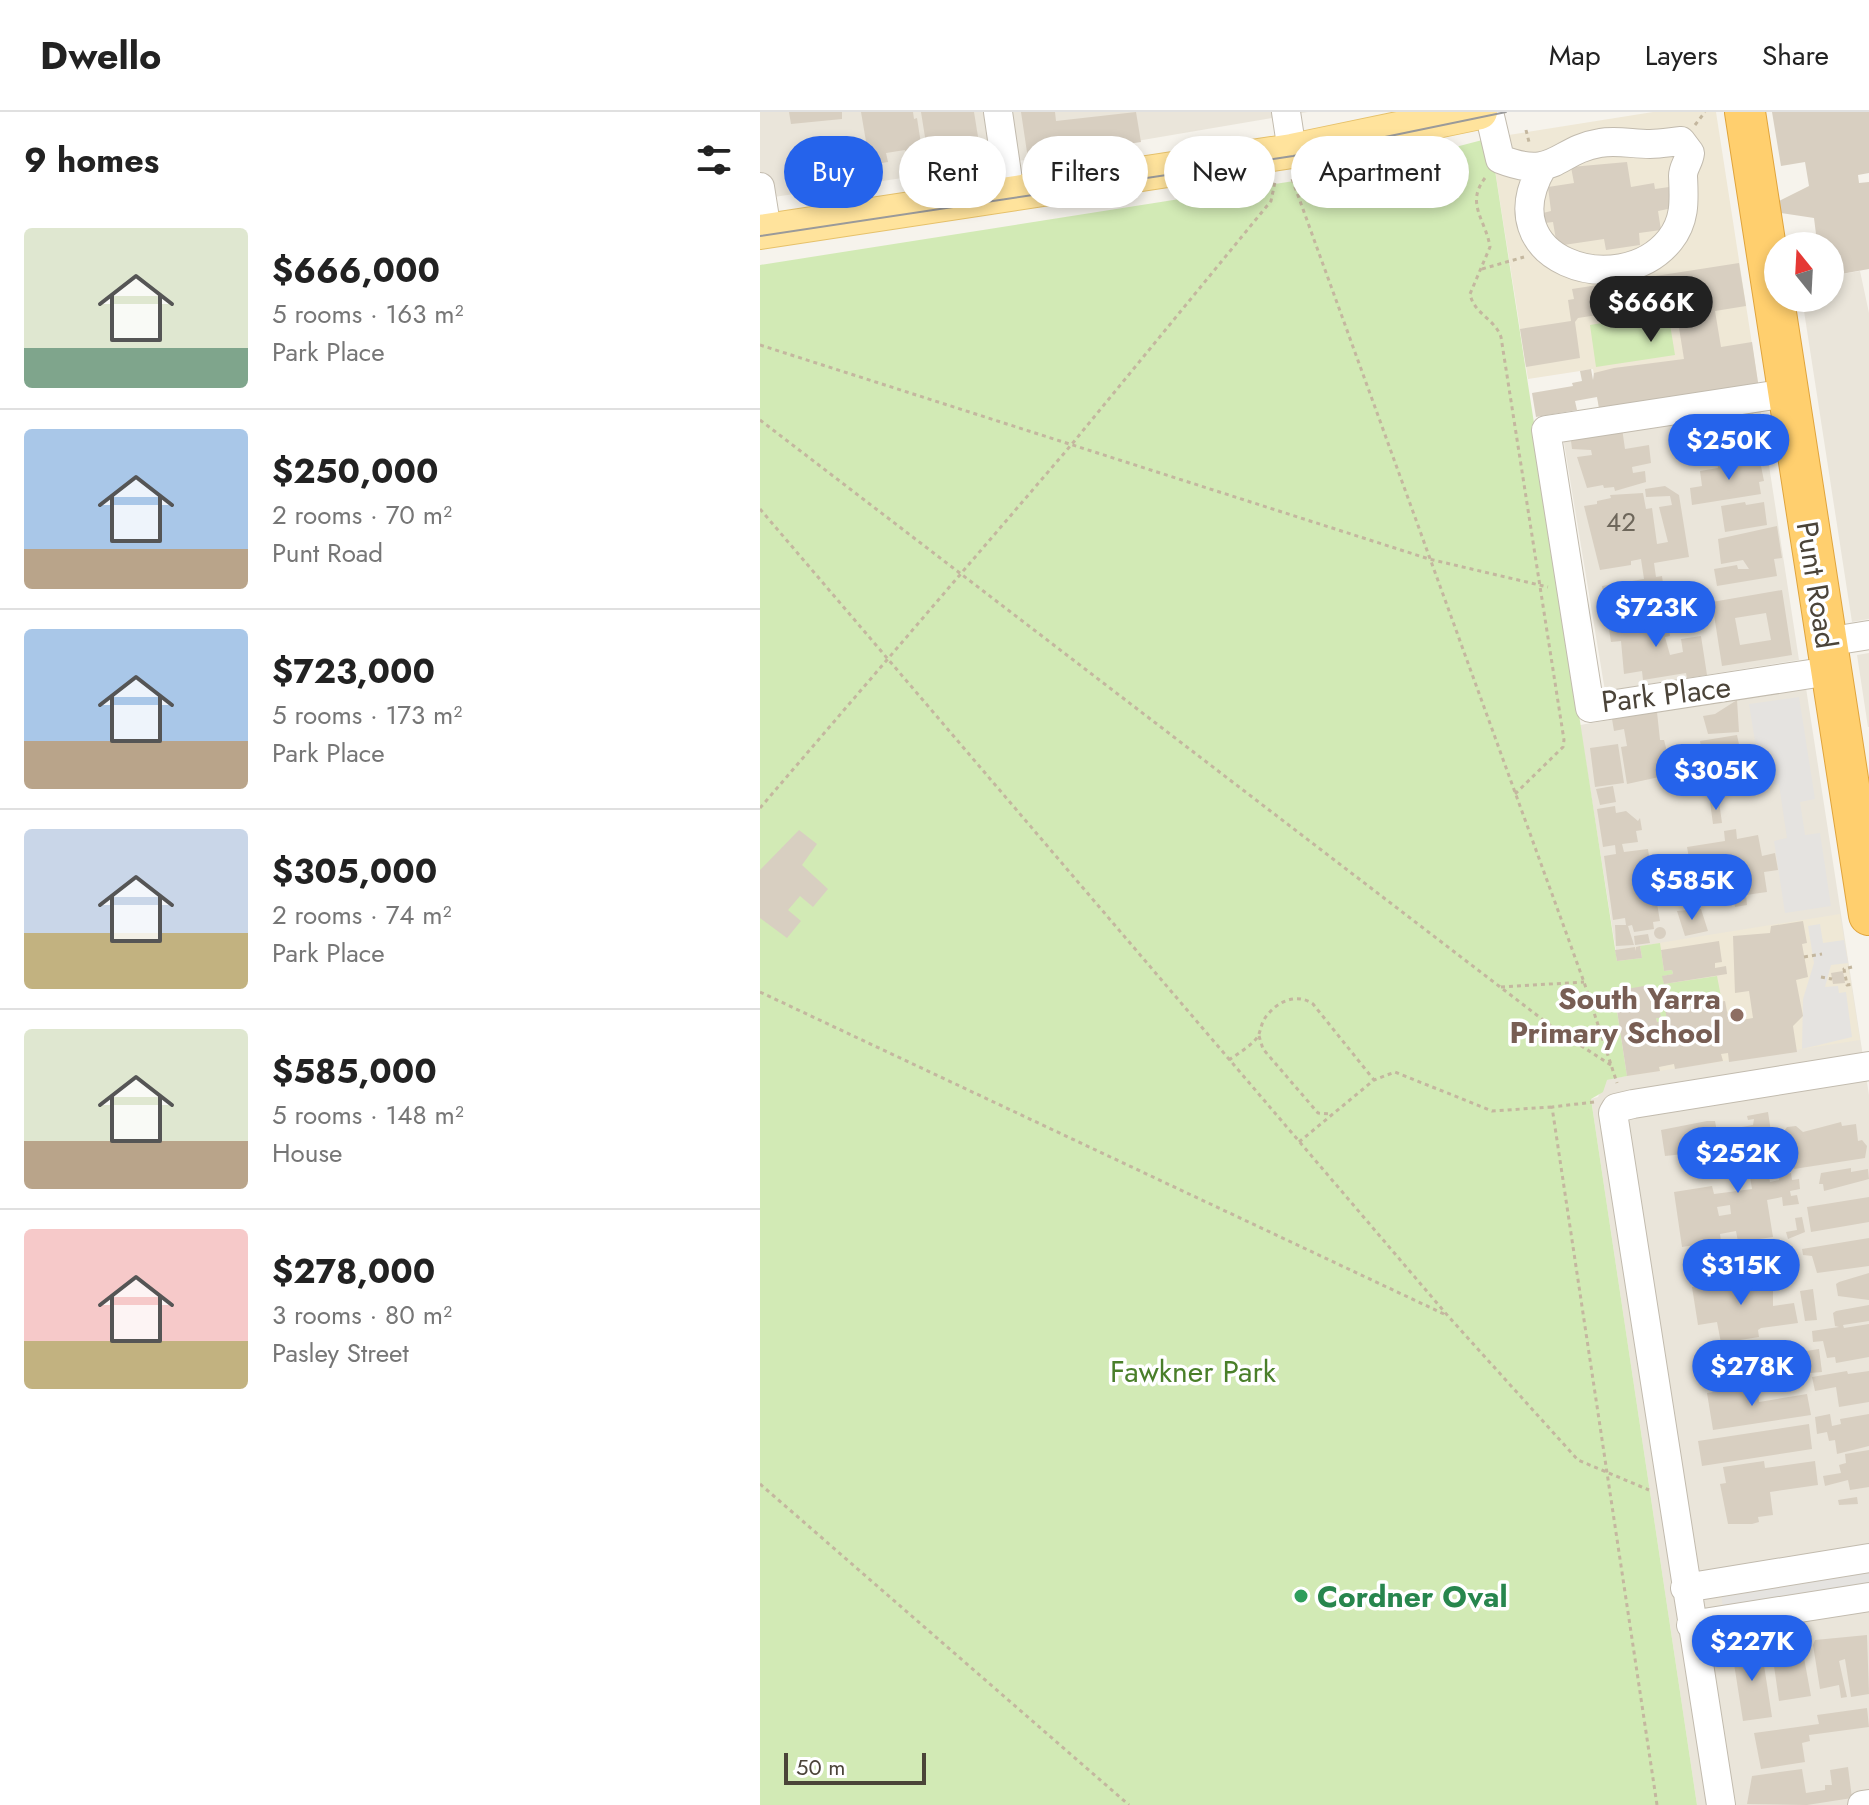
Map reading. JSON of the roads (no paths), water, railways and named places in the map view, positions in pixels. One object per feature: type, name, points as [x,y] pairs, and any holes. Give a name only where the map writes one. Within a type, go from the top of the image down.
[{"type":"highway","name":"Punt Road","points":[[1745,112],[1828,656],[1855,744],[1869,915]]},
{"type":"main road","points":[[1395,136],[1480,112]]},
{"type":"main road","points":[[764,231],[1010,194],[1291,165]]},
{"type":"street","points":[[998,112],[1010,194]]},
{"type":"street","points":[[1286,112],[1291,156]]},
{"type":"street","points":[[1489,112],[1496,152],[1531,197]]},
{"type":"street","points":[[1501,112],[1504,166]]},
{"type":"street","points":[[1504,166],[1543,166],[1604,142],[1654,144],[1681,141],[1690,153],[1683,176],[1684,211],[1669,240],[1655,252],[1623,265],[1587,268],[1558,259],[1542,245],[1533,227],[1531,197],[1543,166]]},
{"type":"street","points":[[760,187],[764,231]]},
{"type":"street","name":"Park Place","points":[[1787,393],[1546,430],[1590,708],[1828,656]]},
{"type":"street","points":[[1828,656],[1869,635]]},
{"type":"street","points":[[1721,1805],[1685,1588],[1614,1110],[1623,1106],[1869,1066]]},
{"type":"street","points":[[1685,1588],[1869,1558]]},
{"type":"street","points":[[1691,1625],[1869,1597]]},
{"type":"street","points":[[1862,1805],[1869,1804]]},
{"type":"tram line","points":[[760,236],[1293,156],[1506,112]]},
{"type":"place","name":"South Yarra Primary School","points":[[1737,1015]]},
{"type":"place","name":"Cordner Oval","points":[[1301,1596]]},
{"type":"park label","name":"Fawkner Park","points":[[1193,1371]]}]
